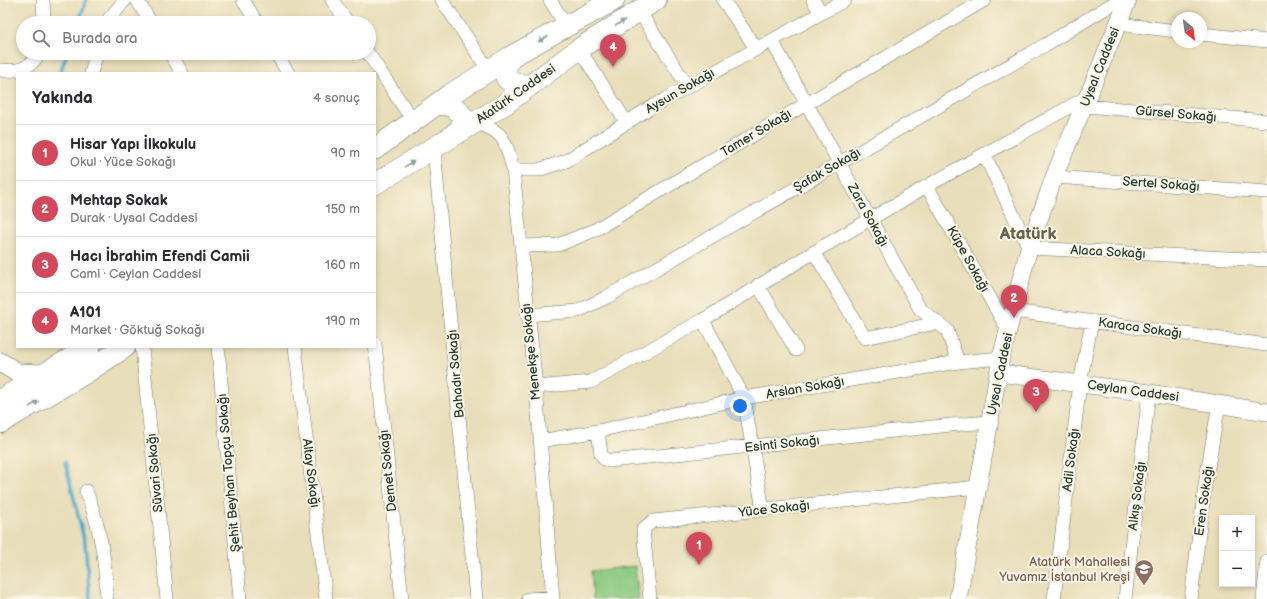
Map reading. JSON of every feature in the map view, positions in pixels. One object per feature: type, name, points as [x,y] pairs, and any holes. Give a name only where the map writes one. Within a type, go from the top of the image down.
[{"type":"main road","points":[[376,148],[437,104],[512,56],[614,0]]},
{"type":"main road","name":"Atatürk Caddesi","points":[[376,183],[476,123],[505,104],[579,49],[647,6]]},
{"type":"main road","points":[[512,56],[504,68],[506,76],[511,82],[518,85],[531,85]]},
{"type":"main road","points":[[437,104],[452,106],[458,110],[463,117],[461,128],[442,144]]},
{"type":"main road","points":[[0,400],[88,348]]},
{"type":"main road","points":[[0,423],[84,374],[123,348]]},
{"type":"main road","points":[[0,362],[18,373],[45,374]]},
{"type":"street","points":[[43,0],[44,16]]},
{"type":"street","points":[[112,16],[125,0]]},
{"type":"street","points":[[137,0],[147,16]]},
{"type":"street","points":[[242,0],[252,16]]},
{"type":"street","points":[[332,0],[343,16]]},
{"type":"street","points":[[442,0],[489,71]]},
{"type":"street","points":[[550,0],[566,26]]},
{"type":"street","points":[[723,0],[756,48]]},
{"type":"street","points":[[813,0],[821,13]]},
{"type":"street","name":"Aysun Sokağı","points":[[513,170],[538,170],[566,161],[627,122],[688,86],[845,0]]},
{"type":"street","name":"Tamer Sokağı","points":[[521,246],[558,245],[595,230],[806,104],[985,0]]},
{"type":"street","name":"Şafak Sokağı","points":[[528,315],[578,311],[713,237],[839,162],[1045,45],[1119,0]]},
{"type":"street","name":"Uysal Caddesi","points":[[958,599],[1000,366],[1029,248],[1054,177],[1128,0]]},
{"type":"street","points":[[647,6],[688,86]]},
{"type":"street","points":[[1118,24],[1171,30]]},
{"type":"street","points":[[1207,35],[1267,41]]},
{"type":"street","name":"Zara Sokağı","points":[[772,41],[920,309],[947,330],[958,362]]},
{"type":"street","points":[[579,49],[627,122]]},
{"type":"street","points":[[0,70],[10,71],[25,67],[35,60]]},
{"type":"street","points":[[91,72],[95,60]]},
{"type":"street","points":[[174,60],[181,72]]},
{"type":"street","points":[[280,60],[287,72]]},
{"type":"street","points":[[373,60],[413,121]]},
{"type":"street","points":[[536,387],[591,382],[703,320],[758,285],[927,186],[984,154],[1087,101]]},
{"type":"street","name":"Gürsel Sokağı","points":[[1087,101],[1267,121]]},
{"type":"street","name":"Menekşe Sokağı","points":[[476,123],[489,126],[501,134],[513,170],[536,387],[553,598]]},
{"type":"street","name":"Bahadır Sokağı","points":[[442,144],[476,599]]},
{"type":"street","points":[[984,154],[1029,248]]},
{"type":"street","name":"Sertel Sokağı","points":[[1054,177],[1267,192]]},
{"type":"street","name":"Küpe Sokağı","points":[[927,186],[1009,332]]},
{"type":"street","name":"Alaca Sokağı","points":[[1029,248],[1267,260]]},
{"type":"street","points":[[814,252],[865,338],[937,323]]},
{"type":"street","points":[[758,285],[796,350]]},
{"type":"street","name":"Karaca Sokağı","points":[[1014,311],[1267,345]]},
{"type":"street","points":[[703,320],[744,398],[763,510]]},
{"type":"street","name":"Adil Sokağı","points":[[1054,599],[1080,383],[1092,321]]},
{"type":"street","name":"Süvari Sokağı","points":[[142,348],[167,599]]},
{"type":"street","name":"Şehit Beyhan Topçu Sokağı","points":[[218,348],[240,599]]},
{"type":"street","name":"Altay Sokağı","points":[[295,348],[326,599]]},
{"type":"street","name":"Demet Sokağı","points":[[375,348],[402,599]]},
{"type":"street","name":"Arslan Sokağı","points":[[540,441],[598,431],[744,398],[958,362],[1000,366]]},
{"type":"street","name":"Ceylan Caddesi","points":[[1000,366],[1080,383],[1219,403],[1267,412]]},
{"type":"street","name":"Alkış Sokağı","points":[[1125,599],[1149,393]]},
{"type":"street","name":"Eren Sokağı","points":[[1191,599],[1205,485],[1219,403]]},
{"type":"street","name":"Esinti Sokağı","points":[[598,431],[601,454],[604,459],[610,461],[990,422]]},
{"type":"street","name":"Yüce Sokağı","points":[[650,599],[643,529],[653,521],[978,487]]},
{"type":"street","points":[[86,491],[97,518],[105,562],[107,599]]},
{"type":"street","points":[[1263,599],[1267,561]]},
{"type":"street","points":[[528,599],[553,598]]},
{"type":"green space","points":[[635,566],[639,599],[593,599],[591,571]]},
{"type":"waterway","points":[[81,16],[86,0]]},
{"type":"waterway","points":[[60,72],[65,60]]},
{"type":"waterway","points":[[65,462],[85,543],[90,599]]},
{"type":"place","name":"A101","points":[[613,67]]},
{"type":"place","name":"Mehtap Sokak","points":[[1014,318]]},
{"type":"place","name":"Hacı İbrahim Efendi Camii","points":[[1036,412]]},
{"type":"place","name":"Hisar Yapı İlkokulu","points":[[699,565]]},
{"type":"place","name":"Atatürk Mahallesi Yuvamız İstanbul Kreşi","points":[[1144,586]]},
{"type":"district","name":"Atatürk","points":[[1028,234]]}]
